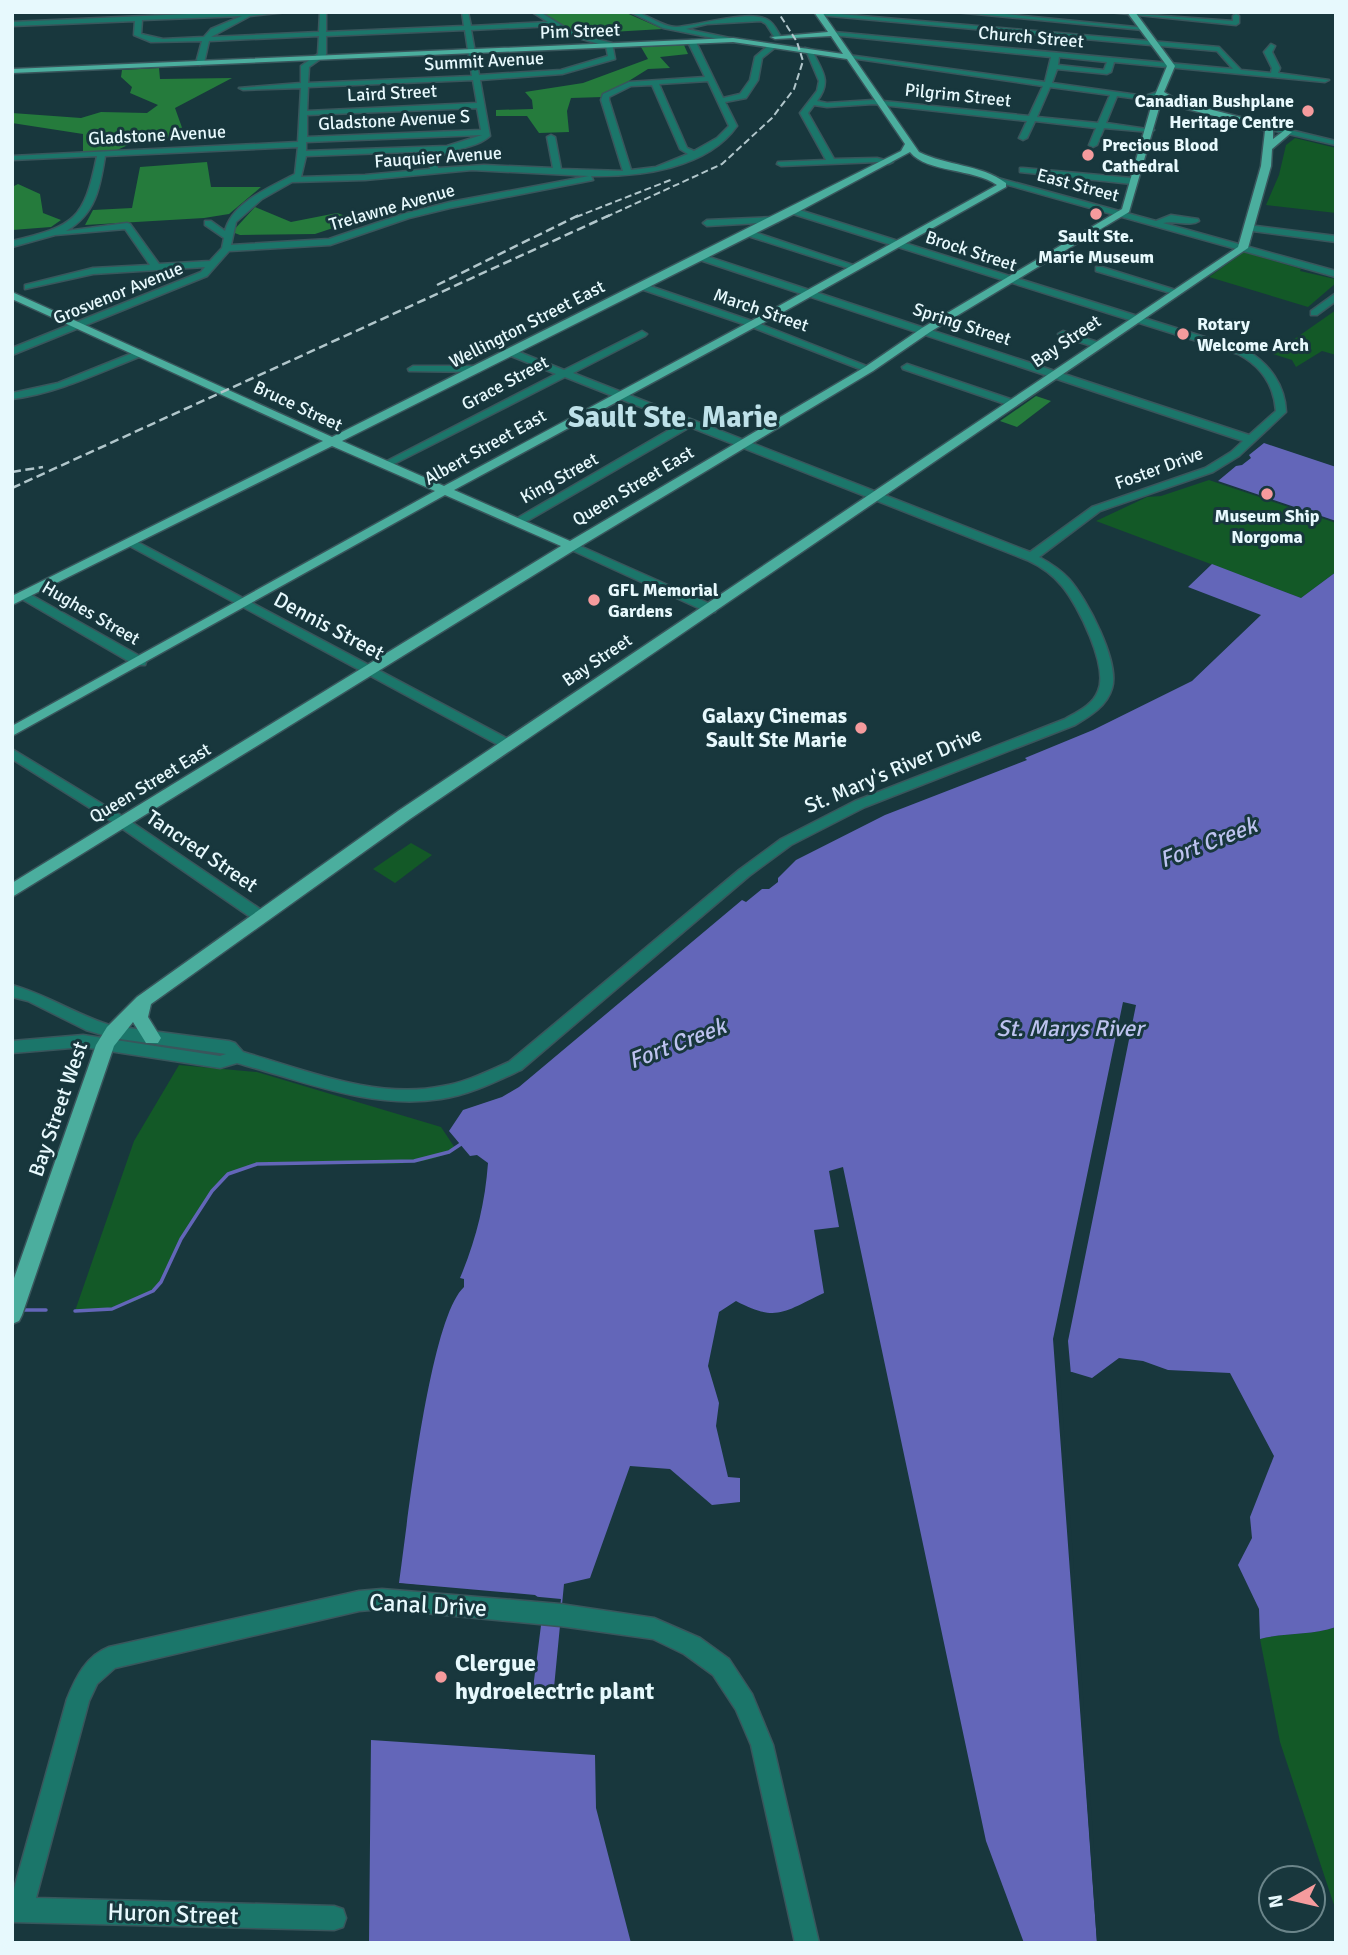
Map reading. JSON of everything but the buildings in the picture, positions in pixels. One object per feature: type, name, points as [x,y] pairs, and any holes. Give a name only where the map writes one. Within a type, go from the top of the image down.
[{"type":"main road","points":[[819,13],[908,146]]},
{"type":"main road","points":[[1119,213],[1128,205],[1132,181],[1150,130],[1155,106],[1171,66],[1132,13]]},
{"type":"main road","name":"Church Street","points":[[773,43],[834,34]]},
{"type":"main road","name":"Pim Street","points":[[12,71],[733,40],[773,43],[848,57]]},
{"type":"main road","points":[[1160,93],[1178,104],[1261,124],[1270,134],[1266,166],[1243,248]]},
{"type":"main road","points":[[1155,106],[1178,104]]},
{"type":"main road","points":[[1267,148],[1288,132]]},
{"type":"main road","name":"Wellington Street East","points":[[18,598],[793,211],[893,160],[905,153],[908,146]]},
{"type":"main road","name":"East Street","points":[[908,146],[928,160],[990,177]]},
{"type":"main road","points":[[893,160],[928,160]]},
{"type":"main road","points":[[990,177],[1003,186]]},
{"type":"main road","name":"Albert Street East","points":[[12,732],[445,490],[1003,186]]},
{"type":"main road","name":"Queen Street East","points":[[12,891],[571,546],[869,369],[926,330],[1119,213]]},
{"type":"main road","name":"Bay Street","points":[[109,1039],[143,1002],[261,917],[509,745],[1243,248]]},
{"type":"main road","name":"Bruce Street","points":[[12,295],[332,442],[571,546]]},
{"type":"main road","points":[[306,454],[312,443],[307,430]]},
{"type":"main road","points":[[143,1002],[139,1017],[152,1038]]},
{"type":"main road","name":"Bay Street West","points":[[12,1315],[109,1039]]},
{"type":"street","points":[[34,23],[38,12]]},
{"type":"street","points":[[12,24],[108,16],[139,18],[180,14],[199,16],[284,12]]},
{"type":"street","points":[[292,180],[299,175],[302,155],[305,66],[322,55],[323,12]]},
{"type":"street","points":[[302,155],[448,148],[482,139],[486,132],[465,12]]},
{"type":"street","name":"Summit Avenue","points":[[243,88],[562,72],[612,57],[609,46],[574,35],[536,12]]},
{"type":"street","points":[[633,12],[676,29],[733,40]]},
{"type":"street","points":[[703,12],[726,21]]},
{"type":"street","points":[[958,12],[1143,28]]},
{"type":"street","points":[[1112,12],[1236,23],[1236,16]]},
{"type":"street","points":[[201,63],[204,39],[208,33],[251,13]]},
{"type":"street","points":[[819,13],[1219,50],[1239,72]]},
{"type":"street","points":[[199,16],[252,37]]},
{"type":"street","points":[[676,29],[687,25],[726,21],[738,16],[766,20],[773,43],[759,57],[754,80],[743,96],[721,102],[692,41]]},
{"type":"street","points":[[139,18],[137,35],[163,41],[556,24]]},
{"type":"street","name":"Church Street","points":[[834,34],[1325,80]]},
{"type":"street","points":[[1271,46],[1268,52],[1276,68],[1274,75]]},
{"type":"street","points":[[808,50],[823,81],[821,91],[803,113],[831,162]]},
{"type":"street","points":[[1023,138],[1047,86],[1054,67],[1055,54]]},
{"type":"street","name":"Pim Street","points":[[848,57],[1146,98]]},
{"type":"street","points":[[1054,67],[1107,72],[1111,60]]},
{"type":"street","points":[[628,173],[604,100],[606,96],[624,86],[710,79]]},
{"type":"street","points":[[654,82],[684,149],[694,154]]},
{"type":"street","points":[[1146,98],[1160,93]]},
{"type":"street","points":[[1093,145],[1114,94]]},
{"type":"street","points":[[1146,98],[1152,100],[1155,106]]},
{"type":"street","name":"Fauquier Avenue","points":[[292,180],[387,177],[482,167],[557,169],[606,175],[659,170],[694,154],[731,131],[733,126],[721,102]]},
{"type":"street","name":"Pilgrim Street","points":[[813,102],[880,103],[1150,130]]},
{"type":"street","name":"Laird Street","points":[[304,113],[482,104]]},
{"type":"street","points":[[1261,124],[1336,143]]},
{"type":"street","name":"Gladstone Avenue S","points":[[303,142],[486,132]]},
{"type":"street","points":[[551,136],[557,169]]},
{"type":"street","name":"Gladstone Avenue","points":[[12,158],[303,142]]},
{"type":"street","points":[[434,170],[434,156],[448,148]]},
{"type":"street","points":[[47,235],[74,222],[85,212],[91,199],[102,153]]},
{"type":"street","points":[[782,164],[893,160]]},
{"type":"street","points":[[1023,170],[1132,181]]},
{"type":"street","name":"Trelawne Avenue","points":[[228,243],[330,242],[450,205],[606,175]]},
{"type":"street","name":"East Street","points":[[990,177],[1336,274]]},
{"type":"street","name":"Grosvenor Avenue","points":[[12,352],[204,274],[228,243],[232,221],[259,197],[292,180]]},
{"type":"street","points":[[1003,186],[1033,190]]},
{"type":"street","name":"Brock Street","points":[[793,211],[1242,352],[1259,362]]},
{"type":"street","points":[[1155,223],[1168,218],[1195,221]]},
{"type":"street","points":[[707,223],[775,220]]},
{"type":"street","points":[[208,223],[228,243]]},
{"type":"street","points":[[12,244],[47,235],[127,226],[156,267]]},
{"type":"street","points":[[1248,228],[1336,239]]},
{"type":"street","points":[[748,233],[854,267]]},
{"type":"street","name":"Spring Street","points":[[700,257],[1252,440]]},
{"type":"street","points":[[28,287],[82,273],[213,264]]},
{"type":"street","points":[[1099,269],[1177,292]]},
{"type":"street","name":"March Street","points":[[641,286],[752,324],[869,369]]},
{"type":"street","points":[[1314,313],[1336,296]]},
{"type":"street","name":"Grace Street","points":[[386,464],[642,334]]},
{"type":"street","points":[[1063,334],[1098,345]]},
{"type":"street","points":[[12,396],[40,392],[69,383],[140,352]]},
{"type":"street","name":"St. Mary's River Drive","points":[[109,1039],[220,1062],[237,1057],[348,1088],[403,1098],[430,1096],[493,1078],[515,1066],[744,873],[786,842],[860,804],[1070,722],[1087,713],[1100,700],[1107,685],[1105,662],[1068,585],[1052,569],[1031,556],[510,352]]},
{"type":"street","name":"Foster Drive","points":[[1031,556],[1096,509],[1209,470],[1252,440],[1281,412],[1281,403],[1269,374],[1259,362]]},
{"type":"street","points":[[907,367],[1013,403]]},
{"type":"street","points":[[413,369],[479,369]]},
{"type":"street","name":"King Street","points":[[518,522],[690,422]]},
{"type":"street","name":"Dennis Street","points":[[130,542],[509,745]]},
{"type":"street","points":[[571,546],[711,609]]},
{"type":"street","name":"Hughes Street","points":[[18,598],[140,662]]},
{"type":"street","name":"Tancred Street","points":[[12,753],[122,822],[261,917]]},
{"type":"street","points":[[12,991],[33,997],[92,1026],[109,1039]]},
{"type":"street","name":"St. Mary's River Drive","points":[[109,1039],[152,1038],[229,1047],[237,1057]]},
{"type":"street","points":[[12,1047],[109,1039]]},
{"type":"street","name":"Canal Drive","points":[[16,1910],[78,1699],[89,1676],[109,1657],[359,1601],[382,1599],[560,1615],[654,1629],[692,1646],[722,1667],[744,1702],[762,1745],[807,1943]]},
{"type":"street","name":"Huron Street","points":[[16,1910],[334,1918]]},
{"type":"green space","points":[[539,12],[624,12],[663,29],[576,34]]},
{"type":"green space","points":[[684,45],[688,54],[660,57],[670,68],[648,69],[603,97],[571,98],[567,111],[569,132],[539,133],[527,116],[496,116],[496,110],[533,109],[532,100],[525,92],[583,83],[648,59],[641,47]]},
{"type":"green space","points":[[159,68],[160,79],[232,78],[175,108],[185,136],[137,141],[117,150],[83,153],[83,134],[12,123],[12,113],[81,118],[101,112],[147,113],[158,105],[130,93],[132,87],[121,77],[122,70]]},
{"type":"green space","points":[[1295,138],[1336,148],[1336,213],[1266,205],[1279,175],[1286,145]]},
{"type":"green space","points":[[207,162],[211,187],[261,187],[229,214],[85,225],[93,210],[132,208],[140,167]]},
{"type":"green space","points":[[18,184],[40,194],[43,213],[61,220],[51,227],[12,230],[12,187]]},
{"type":"green space","points":[[255,207],[291,222],[337,213],[357,220],[315,234],[240,235],[232,232]]},
{"type":"green space","points":[[1244,252],[1301,269],[1300,271],[1335,279],[1336,283],[1308,307],[1209,277]]},
{"type":"green space","points":[[1336,310],[1336,355],[1322,351],[1296,367],[1292,360],[1273,354]]},
{"type":"green space","points":[[1036,396],[1051,401],[1017,427],[1000,421]]},
{"type":"green space","points":[[1209,480],[1336,523],[1336,572],[1301,598],[1096,521],[1147,497],[1161,496]]},
{"type":"green space","points":[[411,843],[432,855],[395,883],[373,869]]},
{"type":"green space","points":[[179,1065],[257,1072],[441,1127],[455,1148],[434,1158],[408,1163],[284,1162],[255,1165],[230,1174],[218,1183],[208,1197],[182,1236],[159,1284],[151,1292],[120,1306],[75,1311],[134,1141]]},
{"type":"green space","points":[[1336,1627],[1336,1911],[1327,1884],[1327,1864],[1320,1864],[1280,1742],[1260,1639]]},
{"type":"water","points":[[1264,443],[1336,467],[1336,521],[1218,481],[1251,458],[1249,455]]},
{"type":"water","name":"St. Marys River","points":[[1212,564],[1301,598],[1336,572],[1336,1627],[1260,1639],[1259,1609],[1238,1565],[1252,1538],[1250,1517],[1274,1456],[1230,1373],[1168,1370],[1143,1361],[1119,1358],[1092,1378],[1057,1371],[1097,1943],[1024,1943],[986,1841],[843,1167],[829,1171],[839,1227],[814,1230],[824,1293],[781,1312],[762,1312],[736,1301],[719,1312],[708,1366],[719,1403],[716,1426],[728,1477],[740,1478],[740,1502],[712,1505],[670,1469],[630,1466],[590,1578],[564,1584],[553,1698],[532,1696],[544,1602],[535,1595],[399,1583],[430,1380],[451,1307],[464,1287],[464,1279],[460,1278],[479,1222],[487,1178],[488,1163],[477,1155],[470,1156],[449,1131],[463,1110],[502,1097],[519,1087],[742,900],[746,902],[762,889],[769,889],[778,882],[778,878],[796,860],[885,815],[1027,760],[1025,758],[1093,730],[1192,681],[1261,615],[1188,587]]},
{"type":"water","points":[[371,1740],[595,1755],[596,1808],[631,1943],[369,1943]]},
{"type":"pier","points":[[1123,1002],[1136,1005],[1068,1341],[1071,1375],[1060,1375],[1098,1904],[1100,1943],[1097,1943],[1053,1339]]},
{"type":"pier","points":[[395,1583],[561,1599],[558,1626],[534,1599],[398,1587]]},
{"type":"waterway","name":"Fort Creek","points":[[75,1311],[112,1309],[153,1291],[161,1282],[181,1239],[212,1191],[228,1174],[257,1164],[414,1161],[449,1152],[464,1142]]},
{"type":"waterway","name":"Fort Creek","points":[[21,1310],[46,1310]]},
{"type":"railway","points":[[606,217],[722,164],[772,118],[794,89],[803,61],[797,42],[778,12]]},
{"type":"railway","points":[[576,217],[673,179]]},
{"type":"railway","points":[[437,285],[579,215]]},
{"type":"railway","points":[[12,488],[610,215]]},
{"type":"railway","points":[[12,472],[43,467]]},
{"type":"place","name":"Canadian Bushplane Heritage Centre","points":[[1308,111]]},
{"type":"place","name":"Precious Blood Cathedral","points":[[1088,155]]},
{"type":"place","name":"Sault Ste. Marie Museum","points":[[1096,214]]},
{"type":"place","name":"Rotary Welcome Arch","points":[[1183,334]]},
{"type":"place","name":"Museum Ship Norgoma","points":[[1267,494]]},
{"type":"place","name":"GFL Memorial Gardens","points":[[594,600]]},
{"type":"place","name":"Galaxy Cinemas Sault Ste Marie","points":[[861,728]]},
{"type":"place","name":"Clergue hydroelectric plant","points":[[441,1677]]},
{"type":"district","name":"Sault Ste. Marie","points":[[673,417]]}]
